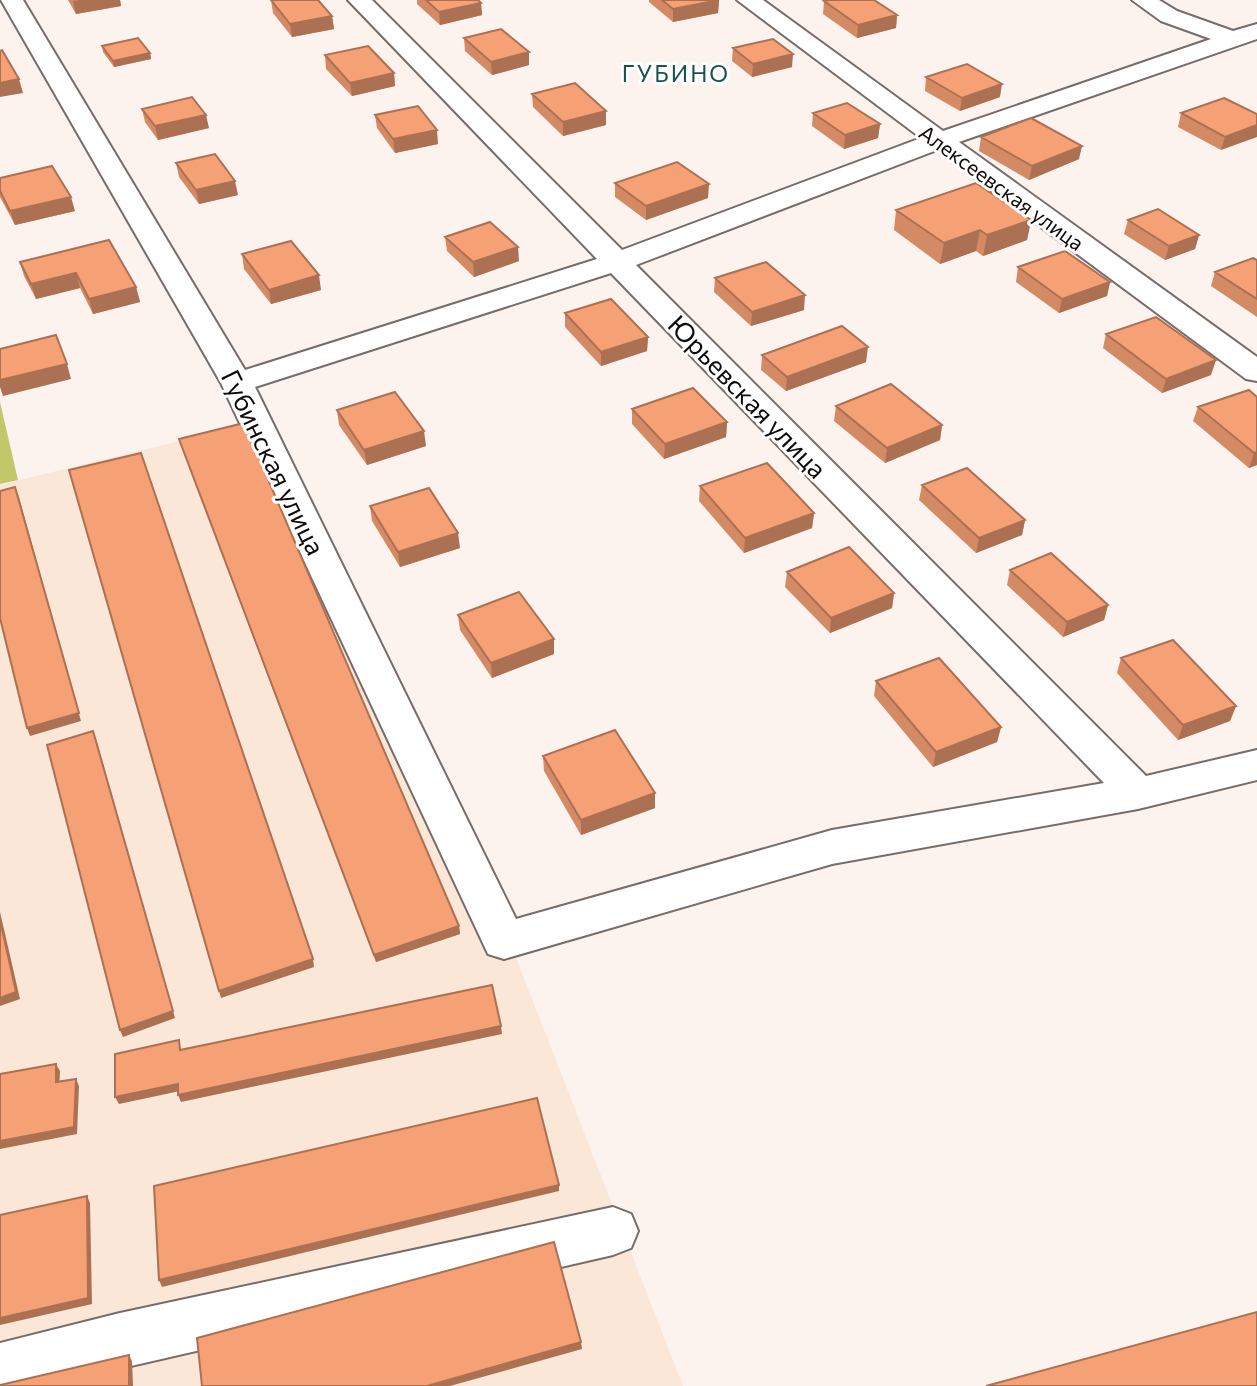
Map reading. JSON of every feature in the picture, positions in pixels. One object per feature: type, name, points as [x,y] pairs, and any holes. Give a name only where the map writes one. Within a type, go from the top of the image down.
[{"type":"street","name":"Губинская улица","points":[[12,0],[237,383],[504,941],[832,847],[1138,793]]},
{"type":"street","name":"Юрьевская улица","points":[[359,0],[1138,793]]},
{"type":"street","name":"Алексеевская улица","points":[[748,0],[1257,372]]},
{"type":"street","points":[[1143,0],[1169,16],[1245,35]]},
{"type":"street","points":[[237,383],[617,262],[938,141],[1245,35]]},
{"type":"street","points":[[1138,793],[1257,765]]},
{"type":"street","points":[[0,1370],[120,1340],[613,1231]]},
{"type":"shaded area","points":[[252,423],[442,768],[683,1386],[0,1386],[0,485]]},
{"type":"green space","points":[[0,402],[18,480],[0,484]]},
{"type":"building","points":[[271,0],[318,0],[332,16],[290,24]]},
{"type":"building","points":[[426,0],[478,0],[481,3],[439,12]]},
{"type":"building","points":[[662,0],[719,0],[673,9]]},
{"type":"building","points":[[874,0],[897,15],[858,25],[824,1]]},
{"type":"building","points":[[501,29],[529,52],[491,62],[464,38]]},
{"type":"building","points":[[138,38],[150,53],[113,61],[102,46]]},
{"type":"building","points":[[773,39],[793,54],[753,64],[733,48]]},
{"type":"building","points":[[368,46],[394,73],[350,83],[325,55]]},
{"type":"building","points":[[2,50],[19,79],[0,83]]},
{"type":"building","points":[[967,64],[1002,84],[962,98],[926,77]]},
{"type":"building","points":[[575,83],[606,111],[563,122],[532,94]]},
{"type":"building","points":[[192,97],[206,115],[155,126],[142,109]]},
{"type":"building","points":[[1224,98],[1257,114],[1257,125],[1225,137],[1181,113]]},
{"type":"building","points":[[847,103],[880,124],[845,135],[813,113]]},
{"type":"building","points":[[418,106],[437,130],[393,139],[375,115]]},
{"type":"building","points":[[1031,118],[1082,146],[1032,166],[981,137]]},
{"type":"building","points":[[215,154],[235,181],[196,190],[176,163]]},
{"type":"building","points":[[677,162],[709,184],[646,206],[615,183]]},
{"type":"building","points":[[52,166],[71,197],[10,211],[0,191],[0,178]]},
{"type":"building","points":[[976,183],[1031,220],[987,235],[980,230],[944,243],[896,210]]},
{"type":"building","points":[[1158,209],[1199,235],[1169,246],[1128,220]]},
{"type":"building","points":[[490,222],[518,247],[473,262],[445,237]]},
{"type":"building","points":[[109,240],[136,287],[89,299],[76,273],[31,284],[20,262]]},
{"type":"building","points":[[291,241],[319,275],[269,290],[242,254]]},
{"type":"building","points":[[1065,251],[1110,282],[1062,299],[1018,267]]},
{"type":"building","points":[[1253,258],[1257,260],[1257,299],[1215,272]]},
{"type":"building","points":[[766,262],[805,295],[752,312],[715,278]]},
{"type":"building","points":[[611,299],[648,337],[601,352],[565,313]]},
{"type":"building","points":[[1156,317],[1216,360],[1166,379],[1106,334]]},
{"type":"building","points":[[842,326],[868,347],[787,377],[762,355]]},
{"type":"building","points":[[56,335],[67,364],[0,380],[0,349]]},
{"type":"building","points":[[891,384],[942,425],[887,448],[836,406]]},
{"type":"building","points":[[693,388],[727,422],[665,444],[632,409]]},
{"type":"building","points":[[1249,390],[1257,397],[1257,452],[1254,453],[1198,407]]},
{"type":"building","points":[[395,392],[424,431],[364,450],[337,410]]},
{"type":"building","points":[[244,423],[459,926],[374,955],[179,439]]},
{"type":"building","points":[[141,453],[313,959],[219,991],[69,470]]},
{"type":"building","points":[[767,463],[814,513],[745,538],[700,486]]},
{"type":"building","points":[[967,468],[1025,520],[979,538],[922,485]]},
{"type":"building","points":[[15,487],[79,713],[27,728],[0,618],[0,491]]},
{"type":"building","points":[[429,488],[458,533],[398,552],[370,506]]},
{"type":"building","points":[[849,547],[894,593],[831,618],[787,572]]},
{"type":"building","points":[[1051,553],[1108,605],[1067,622],[1010,570]]},
{"type":"building","points":[[519,592],[554,639],[491,663],[458,615]]},
{"type":"building","points":[[1173,640],[1236,706],[1183,725],[1121,658]]},
{"type":"building","points":[[939,658],[1001,727],[936,752],[876,681]]},
{"type":"building","points":[[615,730],[655,793],[581,820],[543,756]]},
{"type":"building","points":[[93,731],[173,1011],[120,1030],[47,745]]},
{"type":"building","points":[[0,920],[16,992],[0,998]]},
{"type":"building","points":[[492,985],[501,1026],[178,1095],[178,1084],[115,1097],[115,1054],[179,1040],[180,1050]]},
{"type":"building","points":[[56,1064],[56,1082],[76,1079],[74,1127],[0,1141],[0,1074]]},
{"type":"building","points":[[537,1098],[559,1185],[159,1280],[154,1186]]},
{"type":"building","points":[[87,1196],[88,1298],[0,1318],[0,1215]]},
{"type":"building","points":[[554,1242],[581,1342],[427,1386],[202,1386],[197,1338]]},
{"type":"building","points":[[1257,1312],[1257,1386],[986,1386]]},
{"type":"building","points":[[129,1355],[129,1386],[0,1386],[0,1385]]},
{"type":"district","name":"ГУБИНО","points":[[676,73]]}]
